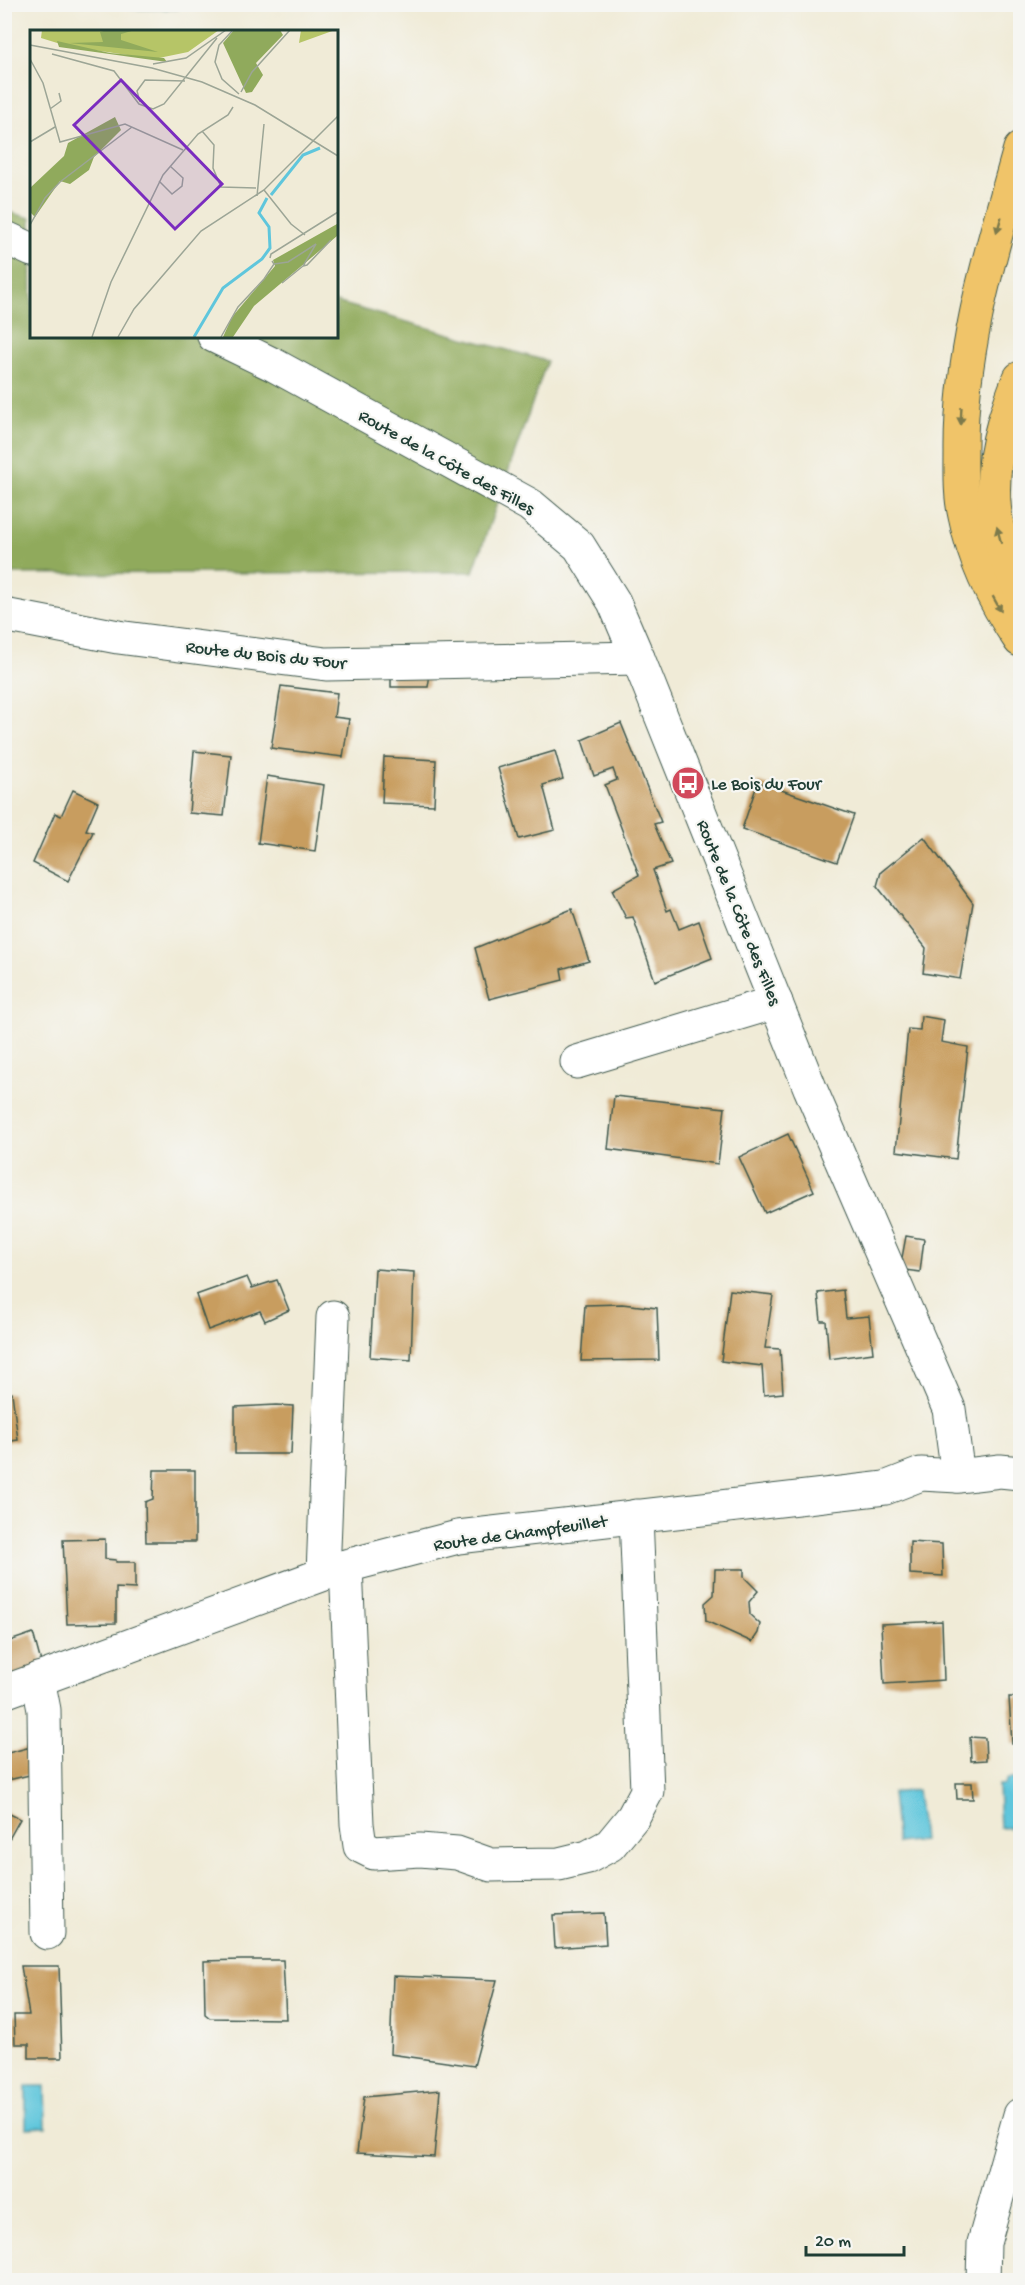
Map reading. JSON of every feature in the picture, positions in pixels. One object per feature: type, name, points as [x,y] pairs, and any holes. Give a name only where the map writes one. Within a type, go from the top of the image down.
[{"type":"highway","points":[[1020,148],[978,302],[968,351],[960,414],[964,515],[975,554],[987,584],[1020,640]]},
{"type":"highway","points":[[1020,378],[1000,438],[992,495],[1005,556],[1020,590]]},
{"type":"street","points":[[4,237],[30,249]]},
{"type":"street","name":"Route de la Côte des Filles","points":[[218,338],[274,365],[530,505],[579,546],[614,602],[810,1088],[949,1409],[958,1476]]},
{"type":"street","name":"Route du Bois du Four","points":[[4,615],[118,637],[326,664],[638,658]]},
{"type":"street","points":[[577,1062],[776,1002]]},
{"type":"street","points":[[333,1317],[334,1570],[360,1846],[374,1853],[420,1850],[457,1853],[491,1865],[559,1864],[588,1857],[610,1845],[633,1817],[647,1791],[636,1516]]},
{"type":"street","name":"Route de Champfeuillet","points":[[4,1692],[334,1570],[458,1537],[885,1488],[921,1474],[958,1476],[1000,1471],[1020,1473]]},
{"type":"street","points":[[38,1679],[44,1710],[46,1933]]},
{"type":"street","points":[[983,2280],[984,2243],[1020,2115]]},
{"type":"green space","points":[[4,211],[30,218],[30,338],[338,338],[338,303],[547,361],[473,572],[5,574]]},
{"type":"water","points":[[130,5],[178,5],[178,9],[130,9]]},
{"type":"water","points":[[1011,1778],[1020,1783],[1020,1827],[1000,1828],[998,1785],[1004,1785],[1006,1780]]},
{"type":"water","points":[[917,1790],[923,1840],[897,1843],[892,1793]]},
{"type":"water","points":[[26,2086],[45,2086],[46,2127],[26,2128]]},
{"type":"building","points":[[430,674],[428,687],[391,687],[391,675]]},
{"type":"building","points":[[281,686],[337,693],[334,717],[349,719],[343,757],[271,748]]},
{"type":"building","points":[[621,723],[661,822],[654,824],[671,864],[653,870],[667,911],[671,909],[679,929],[699,921],[712,958],[655,981],[633,917],[626,918],[612,890],[639,875],[605,785],[617,780],[613,769],[594,776],[582,740]]},
{"type":"building","points":[[194,751],[231,755],[224,816],[189,813]]},
{"type":"building","points":[[555,751],[563,779],[543,785],[555,830],[519,839],[498,768]]},
{"type":"building","points":[[384,757],[436,760],[434,805],[382,803]]},
{"type":"building","points":[[267,776],[324,785],[315,851],[258,843]]},
{"type":"building","points":[[758,782],[854,815],[837,862],[742,829]]},
{"type":"building","points":[[73,790],[98,802],[86,830],[93,832],[68,881],[33,863],[55,813],[61,816]]},
{"type":"building","points":[[924,837],[973,903],[960,979],[923,973],[926,948],[877,886],[881,872]]},
{"type":"building","points":[[572,909],[589,961],[561,969],[563,980],[489,999],[475,948]]},
{"type":"building","points":[[921,1016],[944,1020],[941,1042],[968,1047],[956,1159],[896,1151],[908,1029],[920,1030]]},
{"type":"building","points":[[614,1096],[725,1108],[718,1164],[608,1149]]},
{"type":"building","points":[[788,1134],[814,1191],[765,1213],[739,1157]]},
{"type":"building","points":[[906,1236],[924,1239],[920,1272],[905,1270],[901,1263]]},
{"type":"building","points":[[375,1269],[414,1272],[411,1360],[370,1357]]},
{"type":"building","points":[[247,1277],[252,1288],[277,1280],[289,1310],[265,1321],[260,1311],[208,1330],[196,1295]]},
{"type":"building","points":[[730,1290],[773,1295],[765,1348],[780,1349],[783,1393],[764,1395],[762,1366],[721,1361]]},
{"type":"building","points":[[843,1290],[846,1318],[869,1316],[873,1353],[829,1359],[826,1321],[821,1321],[818,1293]]},
{"type":"building","points":[[622,1304],[657,1308],[659,1360],[581,1361],[585,1305]]},
{"type":"building","points":[[12,1393],[18,1440],[4,1442],[4,1394]]},
{"type":"building","points":[[293,1406],[291,1454],[235,1454],[235,1407]]},
{"type":"building","points":[[154,1470],[195,1470],[195,1542],[146,1542],[145,1502],[153,1499]]},
{"type":"building","points":[[105,1539],[105,1559],[116,1560],[116,1562],[135,1562],[135,1589],[116,1588],[116,1623],[67,1624],[63,1540]]},
{"type":"building","points":[[910,1542],[942,1544],[943,1576],[910,1574]]},
{"type":"building","points":[[715,1569],[744,1569],[744,1577],[758,1591],[749,1602],[750,1615],[760,1624],[758,1633],[752,1642],[706,1621],[705,1603],[714,1595]]},
{"type":"building","points":[[942,1621],[944,1680],[884,1684],[881,1624]]},
{"type":"building","points":[[33,1633],[42,1666],[4,1680],[4,1643]]},
{"type":"building","points":[[1009,1697],[1020,1697],[1020,1744],[1012,1744]]},
{"type":"building","points":[[970,1737],[985,1738],[986,1760],[971,1761]]},
{"type":"building","points":[[31,1747],[38,1773],[4,1781],[4,1754]]},
{"type":"building","points":[[956,1783],[972,1783],[973,1799],[957,1799]]},
{"type":"building","points":[[4,1811],[20,1819],[4,1848]]},
{"type":"building","points":[[604,1913],[606,1944],[555,1948],[553,1915]]},
{"type":"building","points":[[283,1960],[286,2019],[210,2018],[205,2014],[204,1961]]},
{"type":"building","points":[[21,1966],[59,1966],[62,2058],[29,2058],[29,2044],[15,2044],[14,2015],[29,2015]]},
{"type":"building","points":[[393,1976],[497,1980],[474,2066],[390,2054]]},
{"type":"building","points":[[440,2090],[434,2157],[357,2153],[364,2097]]},
{"type":"place","name":"Le Bois du Four","points":[[688,783]]}]
